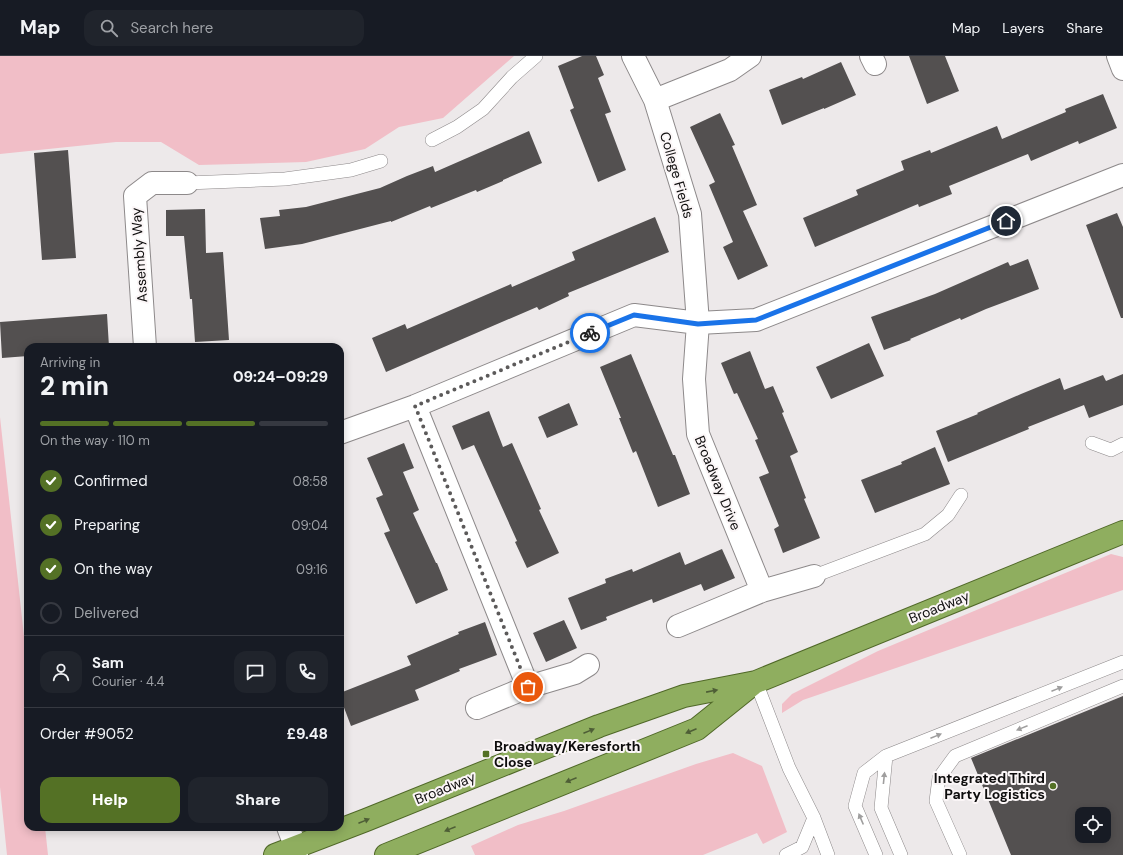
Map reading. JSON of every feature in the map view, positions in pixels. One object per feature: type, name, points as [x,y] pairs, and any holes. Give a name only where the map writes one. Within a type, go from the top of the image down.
[{"type":"highway","name":"Broadway","points":[[275,855],[297,851],[606,724],[684,696],[756,682],[1123,532]]},
{"type":"highway","name":"Broadway","points":[[386,855],[697,729],[756,682]]},
{"type":"street","name":"College Fields","points":[[634,56],[655,100],[690,214],[698,324]]},
{"type":"street","points":[[655,100],[730,70],[750,56]]},
{"type":"street","points":[[1118,56],[1123,69]]},
{"type":"street","points":[[344,432],[415,406],[634,315],[698,324],[756,320],[1123,175]]},
{"type":"street","name":"Assembly Way","points":[[145,343],[135,196],[152,183],[188,183]]},
{"type":"street","name":"Broadway Drive","points":[[698,324],[694,379],[698,434],[762,591]]},
{"type":"street","points":[[415,406],[528,687]]},
{"type":"street","points":[[678,626],[762,591],[814,576]]},
{"type":"street","points":[[477,708],[528,687],[575,672],[588,665]]},
{"type":"street","points":[[290,831],[297,851]]},
{"type":"lane","points":[[432,140],[457,127],[483,108],[512,77],[536,56]]},
{"type":"lane","points":[[188,183],[285,179],[351,170],[381,160]]},
{"type":"lane","points":[[1092,443],[1110,450],[1123,444]]},
{"type":"lane","points":[[814,576],[925,534],[948,515],[961,495]]},
{"type":"lane","points":[[876,855],[855,806],[864,773],[886,756],[1123,662]]},
{"type":"lane","points":[[756,682],[789,768],[814,818],[828,855]]},
{"type":"lane","points":[[960,855],[936,801],[939,778],[955,756],[1123,686]]},
{"type":"lane","points":[[886,756],[881,808],[901,855]]},
{"type":"lane","points":[[786,855],[802,847],[814,818]]},
{"type":"shaded area","points":[[0,56],[514,56],[443,118],[399,127],[365,149],[306,162],[199,165],[161,142],[116,142],[0,154]]},
{"type":"shaded area","points":[[0,417],[24,636],[24,831],[45,831],[48,855],[7,855],[0,787]]},
{"type":"shaded area","points":[[1111,554],[1123,557],[1123,590],[803,700],[782,713],[782,704],[792,694],[878,651]]},
{"type":"shaded area","points":[[733,753],[762,766],[787,832],[763,844],[757,833],[703,855],[475,855],[471,846],[518,825],[564,811],[696,764]]},
{"type":"building","points":[[582,56],[596,56],[604,75],[598,78],[611,112],[605,114],[626,170],[598,182],[570,110],[574,108],[558,66]]},
{"type":"building","points":[[909,56],[945,56],[959,91],[927,104]]},
{"type":"building","points":[[841,62],[856,95],[782,125],[769,90],[802,77],[803,79]]},
{"type":"building","points":[[1103,94],[1117,128],[1079,144],[1078,141],[1031,161],[1028,154],[949,186],[952,194],[919,207],[918,204],[815,247],[803,218],[858,195],[856,190],[904,170],[901,161],[930,150],[931,153],[997,126],[1002,139],[1066,112],[1065,109]]},
{"type":"building","points":[[720,113],[735,145],[732,146],[757,205],[743,211],[768,266],[738,280],[723,247],[733,242],[709,185],[715,182],[690,127]]},
{"type":"building","points":[[529,131],[542,163],[503,181],[431,208],[430,206],[391,222],[302,244],[265,249],[260,218],[280,216],[279,210],[306,207],[380,188],[433,166],[435,172]]},
{"type":"building","points":[[68,150],[76,258],[42,260],[34,153]]},
{"type":"building","points":[[205,209],[206,253],[223,252],[229,340],[195,342],[192,299],[190,299],[184,236],[166,236],[166,210]]},
{"type":"building","points":[[1117,213],[1123,227],[1123,318],[1121,318],[1086,225]]},
{"type":"building","points":[[655,217],[669,252],[568,293],[569,296],[539,310],[537,307],[386,372],[372,338],[405,324],[407,329],[511,284],[512,287],[575,260],[572,252]]},
{"type":"building","points":[[1028,259],[1039,289],[961,320],[960,318],[910,339],[911,340],[884,350],[871,317],[935,294],[1008,262],[1010,266]]},
{"type":"building","points":[[107,314],[109,343],[24,343],[24,356],[2,358],[0,322]]},
{"type":"building","points":[[869,343],[884,376],[831,399],[816,367]]},
{"type":"building","points":[[750,351],[765,389],[773,386],[784,412],[782,413],[798,452],[790,456],[806,498],[804,499],[820,538],[783,553],[774,529],[779,526],[759,477],[769,473],[755,440],[758,439],[737,393],[734,394],[721,363]]},
{"type":"building","points":[[631,354],[673,455],[675,455],[690,494],[658,507],[636,451],[633,453],[619,418],[621,418],[600,367]]},
{"type":"building","points":[[1123,374],[1123,405],[1089,418],[1084,405],[1028,427],[1029,429],[948,462],[936,431],[1060,378],[1064,390],[1103,375],[1106,381]]},
{"type":"building","points":[[569,403],[578,425],[547,438],[538,417]]},
{"type":"building","points":[[489,411],[503,447],[512,443],[541,509],[539,510],[559,553],[527,568],[515,542],[517,541],[474,445],[462,450],[452,426]]},
{"type":"building","points":[[404,443],[414,468],[403,472],[419,510],[413,513],[448,590],[416,604],[384,533],[390,531],[376,498],[383,495],[367,458]]},
{"type":"building","points":[[935,447],[950,484],[875,513],[861,480],[902,464],[901,462]]},
{"type":"building","points":[[722,549],[735,578],[704,591],[701,584],[653,603],[652,599],[606,617],[607,620],[581,630],[568,598],[606,583],[605,579],[632,569],[633,572],[680,552],[685,565]]},
{"type":"building","points":[[564,620],[577,648],[546,662],[533,633]]},
{"type":"building","points":[[485,622],[497,655],[459,669],[460,671],[415,690],[419,700],[351,726],[344,708],[344,691],[411,665],[407,656],[459,634],[458,632]]},
{"type":"building","name":"Integrated Third Party Logistics","points":[[1123,696],[1123,855],[1011,855],[971,758]]},
{"type":"way so far","points":[[528,687],[415,406],[590,333]]},
{"type":"place","name":"Broadway/Keresforth Close","points":[[486,754]]},
{"type":"place","name":"Integrated Third Party Logistics","points":[[1053,786]]},
{"type":"route","points":[[590,333],[634,315],[698,324],[756,320],[1006,221]]}]
